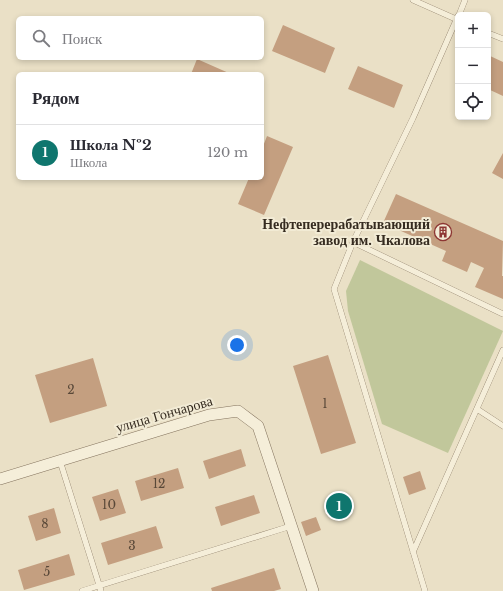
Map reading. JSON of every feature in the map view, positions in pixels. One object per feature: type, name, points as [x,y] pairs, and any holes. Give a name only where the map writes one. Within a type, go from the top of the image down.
[{"type":"street","name":"улица Гончарова","points":[[0,479],[209,415],[238,412],[258,426],[313,591]]},
{"type":"lane","points":[[413,0],[455,17]]},
{"type":"lane","points":[[460,12],[465,0]]},
{"type":"lane","points":[[425,591],[334,289],[353,242],[413,118],[455,25]]},
{"type":"lane","points":[[491,34],[503,40]]},
{"type":"lane","points":[[353,242],[503,314]]},
{"type":"lane","points":[[413,552],[503,350]]},
{"type":"lane","points":[[477,409],[503,426]]},
{"type":"lane","points":[[60,460],[100,588]]},
{"type":"lane","points":[[82,591],[100,588],[291,526]]},
{"type":"green space","points":[[360,260],[503,331],[448,453],[382,424],[348,311],[346,291]]},
{"type":"building","points":[[283,25],[335,48],[325,73],[272,51]]},
{"type":"building","points":[[491,56],[503,62],[503,96],[491,90]]},
{"type":"building","points":[[197,60],[199,60],[226,72],[192,72]]},
{"type":"building","points":[[358,66],[403,85],[394,108],[348,89]]},
{"type":"building","points":[[267,136],[293,147],[264,215],[238,204],[248,180],[264,180],[264,144]]},
{"type":"building","points":[[503,153],[503,179],[492,173]]},
{"type":"building","name":"Нефтеперерабатывающий завод им. Чкалова","points":[[396,194],[503,241],[503,299],[475,287],[484,268],[471,262],[467,272],[442,261],[446,251],[383,223]]},
{"type":"building","points":[[328,355],[356,443],[321,454],[293,366]]},
{"type":"building","points":[[93,358],[107,406],[50,423],[35,375]]},
{"type":"building","points":[[241,449],[246,466],[209,479],[203,461]]},
{"type":"building","points":[[178,468],[184,488],[141,501],[135,481]]},
{"type":"building","points":[[420,471],[426,489],[409,495],[403,477]]},
{"type":"building","points":[[118,489],[126,513],[100,521],[92,497]]},
{"type":"building","points":[[254,495],[260,513],[221,526],[215,507]]},
{"type":"building","points":[[54,508],[61,533],[36,541],[28,516]]},
{"type":"building","points":[[316,517],[321,530],[306,536],[301,522]]},
{"type":"building","points":[[156,526],[163,548],[108,565],[101,543]]},
{"type":"building","points":[[69,554],[75,575],[24,590],[18,570]]},
{"type":"building","points":[[274,568],[281,589],[274,591],[212,591],[211,588]]},
{"type":"place","name":"Нефтеперерабатывающий завод им. Чкалова","points":[[443,232]]},
{"type":"place","name":"Школа №2","points":[[339,506]]}]
